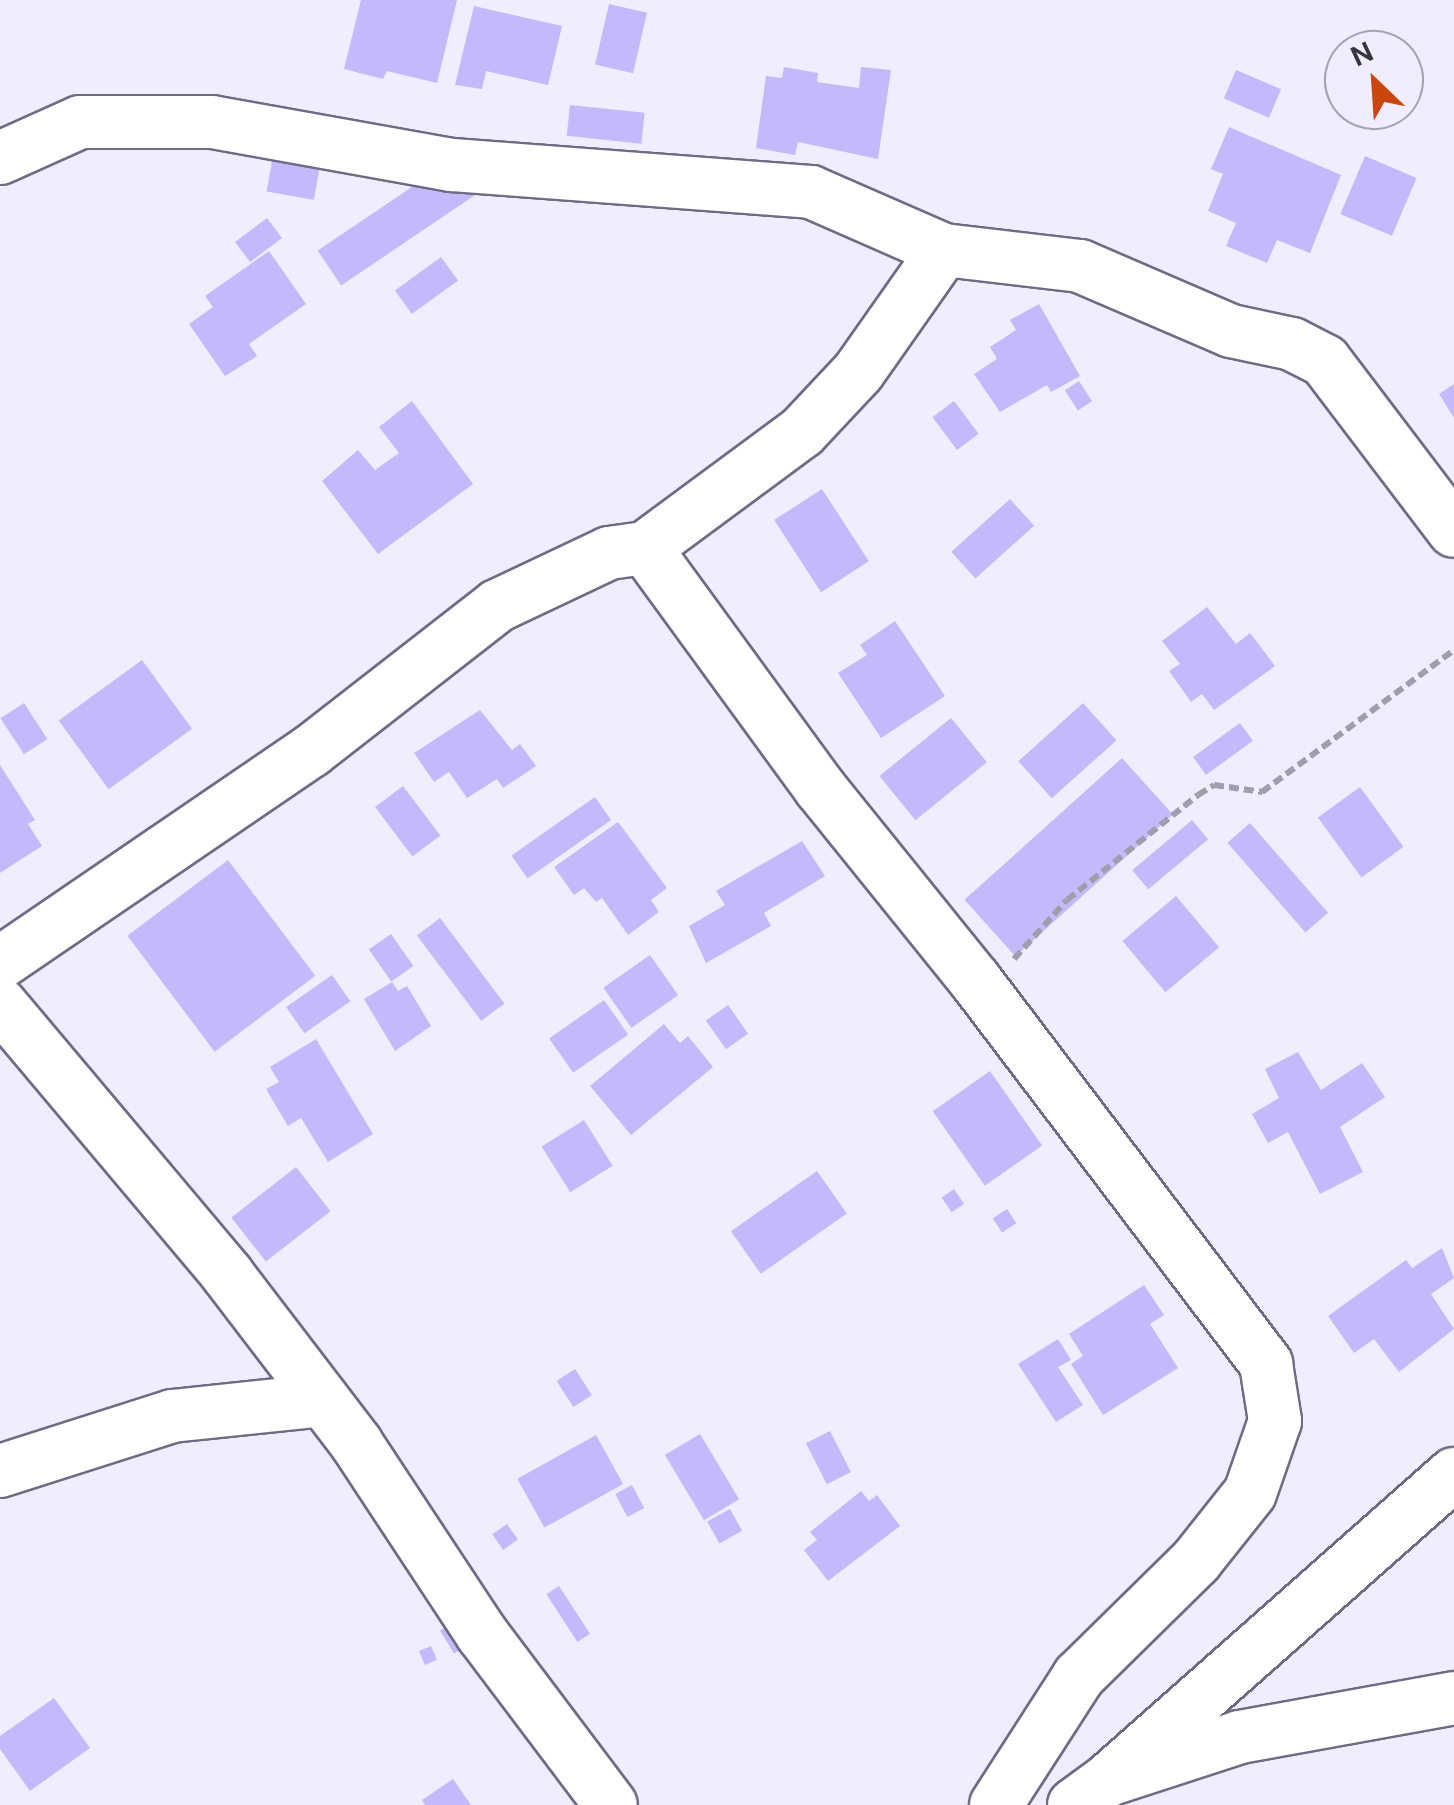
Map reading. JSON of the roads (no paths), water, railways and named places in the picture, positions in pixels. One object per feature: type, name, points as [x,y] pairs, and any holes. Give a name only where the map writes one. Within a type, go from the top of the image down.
[{"type":"street","points":[[0,158],[80,122],[212,122],[452,166],[811,192],[944,250],[1080,266],[1231,331],[1292,344],[1325,361],[1454,532]]},
{"type":"street","points":[[0,963],[310,751],[497,606],[609,554],[646,548],[802,432],[860,371],[944,250]]},
{"type":"street","points":[[646,548],[820,788],[990,999],[1266,1364],[1275,1421],[1250,1493],[1196,1561],[1079,1676],[996,1805]]},
{"type":"street","points":[[0,1004],[227,1274],[323,1400],[482,1634],[611,1805]]},
{"type":"street","points":[[0,1471],[172,1416],[323,1400]]},
{"type":"street","points":[[1090,1792],[1454,1474]]},
{"type":"street","points":[[1090,1792],[1240,1736],[1454,1698]]}]
